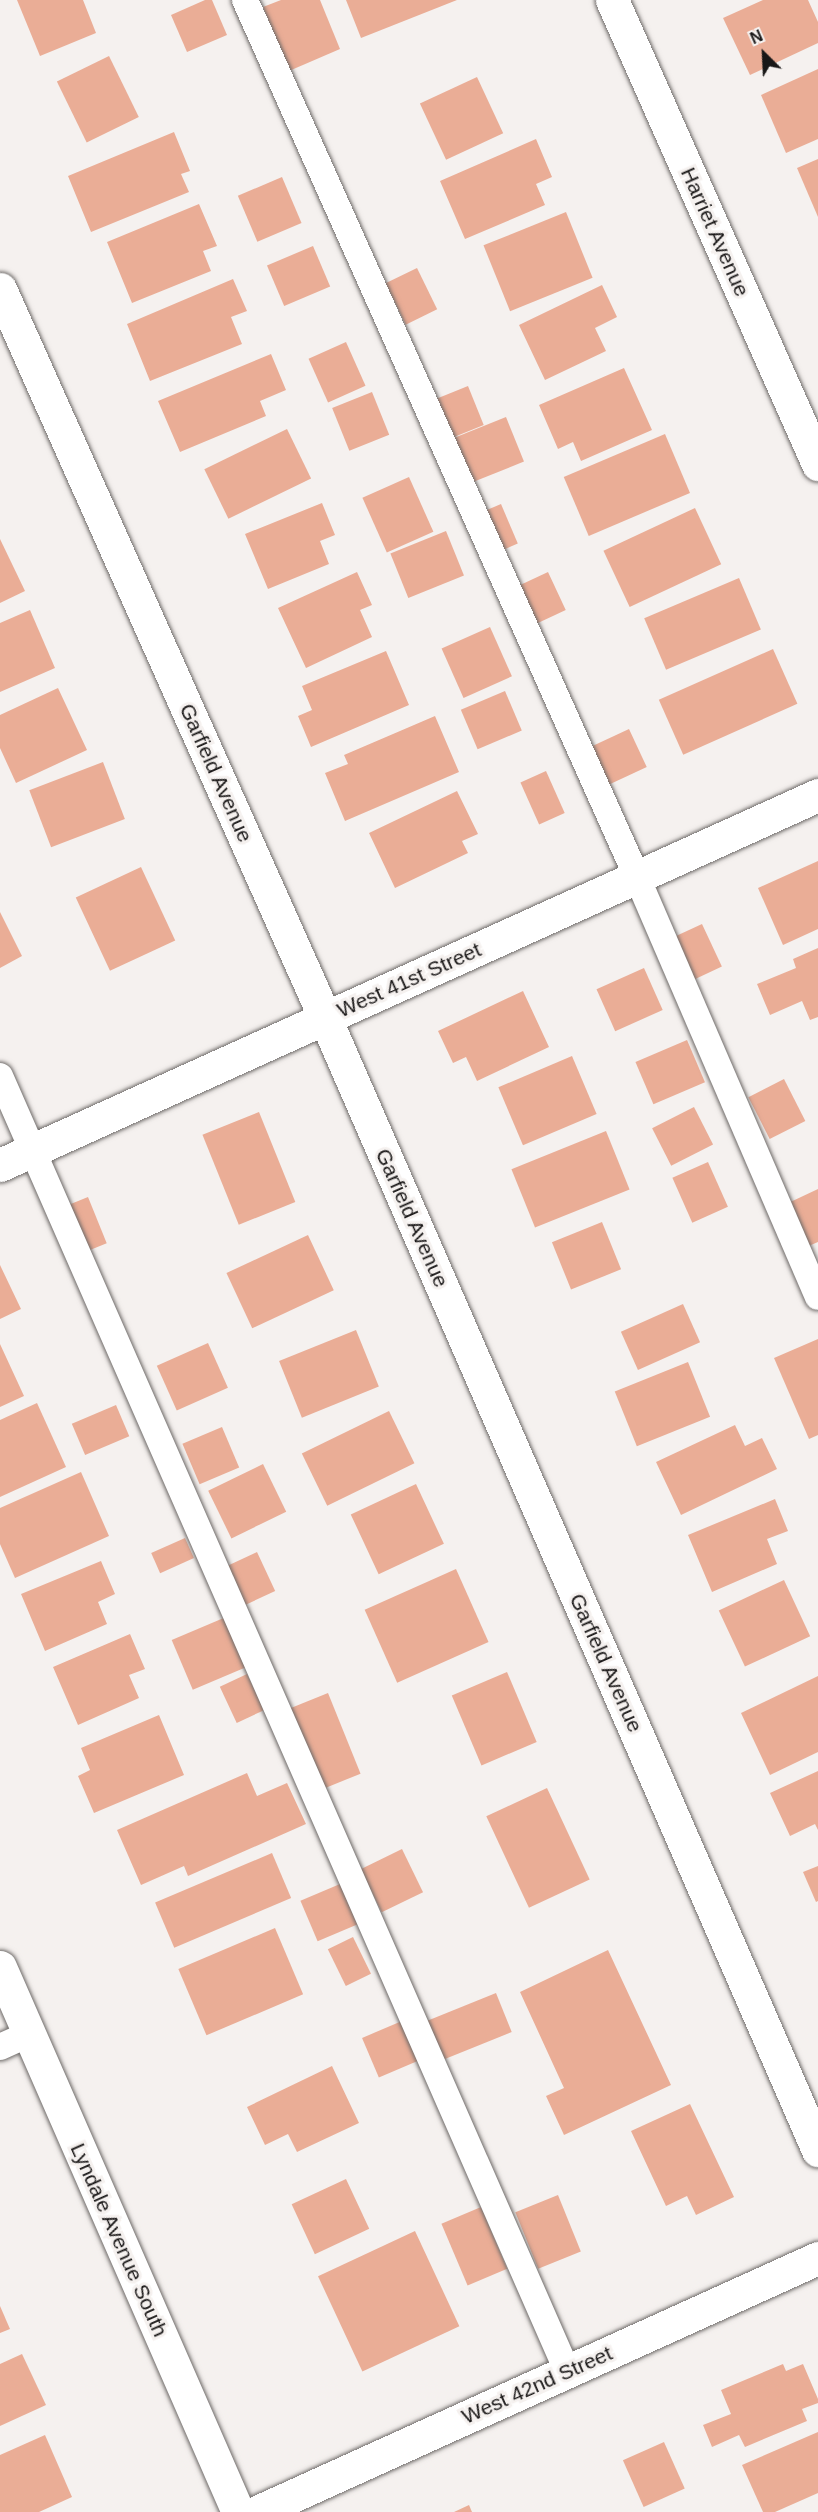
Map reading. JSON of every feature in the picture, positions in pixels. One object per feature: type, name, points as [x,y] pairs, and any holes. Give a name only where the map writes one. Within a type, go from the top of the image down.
[{"type":"street","name":"Harriet Avenue","points":[[612,0],[818,464]]},
{"type":"street","name":"Garfield Avenue","points":[[0,289],[325,1018],[818,2150]]},
{"type":"street","name":"West 41st Street","points":[[0,1165],[818,795]]},
{"type":"street","name":"Lyndale Avenue South","points":[[0,1967],[238,2512]]},
{"type":"street","name":"West 42nd Street","points":[[257,2512],[818,2258]]},
{"type":"lane","points":[[245,0],[637,877],[818,1297]]},
{"type":"lane","points":[[0,1076],[567,2371]]},
{"type":"lane","points":[[0,2047],[29,2034]]},
{"type":"building","points":[[17,0],[83,0],[96,33],[40,56]]},
{"type":"building","points":[[205,0],[212,0],[227,35],[187,52],[171,15]]},
{"type":"building","points":[[281,0],[320,0],[340,49],[289,71],[263,7]]},
{"type":"building","points":[[346,0],[457,0],[361,38]]},
{"type":"building","points":[[763,0],[808,0],[818,22],[818,43],[750,75],[723,18]]},
{"type":"building","points":[[109,56],[139,117],[87,143],[57,81]]},
{"type":"building","points":[[818,69],[818,139],[786,153],[761,95]]},
{"type":"building","points":[[477,77],[503,133],[446,160],[420,104]]},
{"type":"building","points":[[174,132],[190,171],[181,174],[189,192],[91,232],[68,176]]},
{"type":"building","points":[[536,139],[552,177],[536,184],[545,205],[465,239],[440,181]]},
{"type":"building","points":[[818,159],[818,217],[797,168]]},
{"type":"building","points":[[282,177],[302,223],[257,242],[238,196]]},
{"type":"building","points":[[199,204],[217,246],[203,251],[211,271],[132,303],[107,242]]},
{"type":"building","points":[[566,212],[593,278],[510,311],[483,245]]},
{"type":"building","points":[[313,246],[330,287],[284,306],[267,266]]},
{"type":"building","points":[[417,268],[437,309],[406,325],[386,283]]},
{"type":"building","points":[[233,279],[247,311],[231,317],[242,344],[150,381],[127,324]]},
{"type":"building","points":[[602,285],[617,317],[595,328],[606,351],[545,380],[519,325]]},
{"type":"building","points":[[346,342],[366,386],[328,403],[309,359]]},
{"type":"building","points":[[271,354],[286,390],[260,401],[266,416],[180,452],[158,401]]},
{"type":"building","points":[[624,368],[652,430],[581,461],[573,442],[558,449],[539,405]]},
{"type":"building","points":[[468,386],[484,425],[449,439],[433,400]]},
{"type":"building","points":[[372,392],[389,435],[349,451],[332,408]]},
{"type":"building","points":[[506,417],[524,462],[467,484],[449,440]]},
{"type":"building","points":[[287,429],[311,478],[228,519],[204,469]]},
{"type":"building","points":[[665,434],[690,493],[589,536],[564,477]]},
{"type":"building","points":[[409,477],[433,532],[387,553],[362,498]]},
{"type":"building","points":[[322,503],[335,535],[320,541],[329,564],[268,589],[245,534]]},
{"type":"building","points":[[501,504],[518,544],[497,553],[480,513]]},
{"type":"building","points":[[695,508],[721,564],[630,607],[603,551]]},
{"type":"building","points":[[446,531],[464,576],[408,598],[390,553]]},
{"type":"building","points":[[0,539],[25,591],[0,603]]},
{"type":"building","points":[[357,572],[372,605],[360,610],[372,637],[306,668],[278,608]]},
{"type":"building","points":[[548,572],[566,610],[533,625],[515,587]]},
{"type":"building","points":[[739,578],[761,630],[666,670],[644,618]]},
{"type":"building","points":[[30,610],[55,668],[0,692],[0,623]]},
{"type":"building","points":[[490,627],[512,676],[464,698],[442,649]]},
{"type":"building","points":[[773,649],[797,704],[683,755],[659,700]]},
{"type":"building","points":[[386,651],[409,705],[311,747],[298,716],[312,710],[302,686]]},
{"type":"building","points":[[58,688],[87,750],[16,783],[0,748],[0,715]]},
{"type":"building","points":[[505,691],[522,731],[478,749],[461,710]]},
{"type":"building","points":[[435,716],[459,772],[345,821],[325,773],[348,764],[344,755]]},
{"type":"building","points":[[629,729],[647,767],[606,786],[588,748]]},
{"type":"building","points":[[103,762],[125,819],[51,847],[29,790]]},
{"type":"building","points":[[546,771],[565,813],[539,824],[520,782]]},
{"type":"building","points":[[457,791],[478,834],[462,841],[468,853],[395,888],[369,833]]},
{"type":"building","points":[[818,861],[818,929],[783,945],[758,888]]},
{"type":"building","points":[[141,867],[175,940],[110,971],[76,897]]},
{"type":"building","points":[[0,912],[22,956],[0,968]]},
{"type":"building","points":[[702,924],[722,967],[691,981],[671,938]]},
{"type":"building","points":[[818,948],[818,1017],[810,1020],[802,1001],[770,1015],[757,984],[796,968],[793,959]]},
{"type":"building","points":[[644,968],[663,1010],[615,1031],[596,989]]},
{"type":"building","points":[[523,991],[549,1047],[477,1081],[466,1057],[453,1063],[438,1031]]},
{"type":"building","points":[[687,1040],[705,1082],[653,1104],[635,1062]]},
{"type":"building","points":[[572,1056],[597,1114],[523,1145],[498,1087]]},
{"type":"building","points":[[784,1079],[805,1121],[770,1139],[748,1097]]},
{"type":"building","points":[[694,1107],[713,1144],[671,1166],[652,1128]]},
{"type":"building","points":[[259,1112],[295,1202],[239,1225],[202,1135]]},
{"type":"building","points":[[606,1131],[630,1189],[535,1228],[511,1169]]},
{"type":"building","points":[[708,1162],[728,1207],[692,1223],[672,1178]]},
{"type":"building","points":[[818,1189],[818,1242],[804,1248],[784,1205]]},
{"type":"building","points":[[88,1197],[107,1243],[83,1253],[64,1207]]},
{"type":"building","points":[[602,1222],[621,1269],[571,1290],[552,1242]]},
{"type":"building","points":[[308,1235],[334,1290],[252,1328],[226,1273]]},
{"type":"building","points":[[0,1265],[21,1309],[0,1319]]},
{"type":"building","points":[[683,1304],[700,1342],[638,1370],[621,1332]]},
{"type":"building","points":[[356,1330],[379,1387],[302,1418],[279,1361]]},
{"type":"building","points":[[818,1339],[818,1435],[809,1439],[774,1358]]},
{"type":"building","points":[[208,1343],[228,1388],[177,1411],[157,1366]]},
{"type":"building","points":[[0,1344],[24,1396],[0,1407]]},
{"type":"building","points":[[688,1362],[710,1417],[637,1446],[615,1392]]},
{"type":"building","points":[[37,1403],[66,1467],[0,1497],[0,1420]]},
{"type":"building","points":[[116,1405],[129,1436],[85,1455],[72,1424]]},
{"type":"building","points":[[389,1411],[414,1463],[327,1506],[302,1454]]},
{"type":"building","points":[[735,1425],[745,1446],[762,1438],[777,1469],[681,1515],[656,1462]]},
{"type":"building","points":[[222,1427],[239,1468],[200,1484],[182,1444]]},
{"type":"building","points":[[263,1464],[286,1512],[231,1538],[208,1491]]},
{"type":"building","points":[[81,1472],[109,1536],[15,1578],[0,1544],[0,1508]]},
{"type":"building","points":[[416,1484],[444,1544],[379,1574],[351,1514]]},
{"type":"building","points":[[775,1499],[788,1531],[767,1539],[777,1564],[712,1592],[688,1535]]},
{"type":"building","points":[[185,1538],[194,1558],[160,1573],[151,1553]]},
{"type":"building","points":[[257,1552],[275,1591],[243,1606],[224,1567]]},
{"type":"building","points":[[101,1561],[115,1594],[98,1602],[107,1624],[45,1651],[21,1594]]},
{"type":"building","points":[[456,1569],[489,1642],[397,1683],[365,1610]]},
{"type":"building","points":[[784,1580],[810,1636],[745,1667],[719,1610]]},
{"type":"building","points":[[226,1617],[247,1667],[193,1690],[172,1640]]},
{"type":"building","points":[[130,1634],[145,1669],[129,1675],[139,1698],[78,1725],[53,1667]]},
{"type":"building","points":[[507,1672],[537,1742],[481,1765],[452,1695]]},
{"type":"building","points":[[247,1674],[264,1710],[237,1723],[220,1687]]},
{"type":"building","points":[[818,1676],[818,1752],[770,1775],[741,1713]]},
{"type":"building","points":[[328,1693],[361,1774],[322,1789],[289,1709]]},
{"type":"building","points":[[159,1715],[184,1775],[94,1813],[78,1776],[90,1770],[81,1748]]},
{"type":"building","points":[[818,1771],[818,1830],[815,1824],[790,1836],[770,1793]]},
{"type":"building","points":[[247,1773],[257,1796],[287,1783],[306,1824],[188,1876],[184,1866],[141,1885],[117,1830]]},
{"type":"building","points":[[547,1788],[590,1880],[529,1908],[486,1816]]},
{"type":"building","points":[[402,1849],[423,1892],[382,1912],[361,1869]]},
{"type":"building","points":[[272,1853],[291,1898],[174,1948],[155,1903]]},
{"type":"building","points":[[818,1866],[818,1901],[816,1902],[803,1872]]},
{"type":"building","points":[[340,1884],[357,1925],[318,1941],[300,1901]]},
{"type":"building","points":[[275,1928],[303,1994],[206,2035],[178,1969]]},
{"type":"building","points":[[353,1937],[371,1974],[346,1986],[328,1949]]},
{"type":"building","points":[[608,1950],[671,2085],[564,2135],[546,2096],[564,2088],[520,1992]]},
{"type":"building","points":[[496,1993],[512,2032],[441,2060],[426,2021]]},
{"type":"building","points":[[409,2018],[426,2058],[379,2078],[362,2038]]},
{"type":"building","points":[[332,2066],[359,2123],[297,2152],[288,2134],[265,2145],[247,2107]]},
{"type":"building","points":[[690,2104],[734,2197],[696,2215],[687,2196],[666,2206],[631,2131]]},
{"type":"building","points":[[346,2179],[369,2229],[315,2254],[292,2204]]},
{"type":"building","points":[[558,2195],[581,2252],[538,2269],[515,2212]]},
{"type":"building","points":[[481,2207],[507,2269],[468,2285],[441,2224]]},
{"type":"building","points":[[415,2231],[459,2326],[362,2371],[318,2276]]},
{"type":"building","points":[[0,2306],[10,2329],[0,2333]]},
{"type":"building","points":[[22,2354],[46,2405],[0,2426],[0,2364]]},
{"type":"building","points":[[783,2364],[786,2371],[803,2364],[818,2399],[818,2403],[802,2409],[807,2421],[745,2447],[739,2435],[712,2447],[703,2425],[731,2414],[721,2390]]},
{"type":"building","points":[[818,2432],[818,2493],[775,2512],[763,2512],[742,2465]]},
{"type":"building","points":[[45,2435],[72,2497],[39,2512],[0,2512],[0,2455]]},
{"type":"building","points":[[664,2442],[685,2489],[644,2507],[623,2460]]},
{"type":"building","points":[[469,2505],[472,2512],[454,2512]]}]
